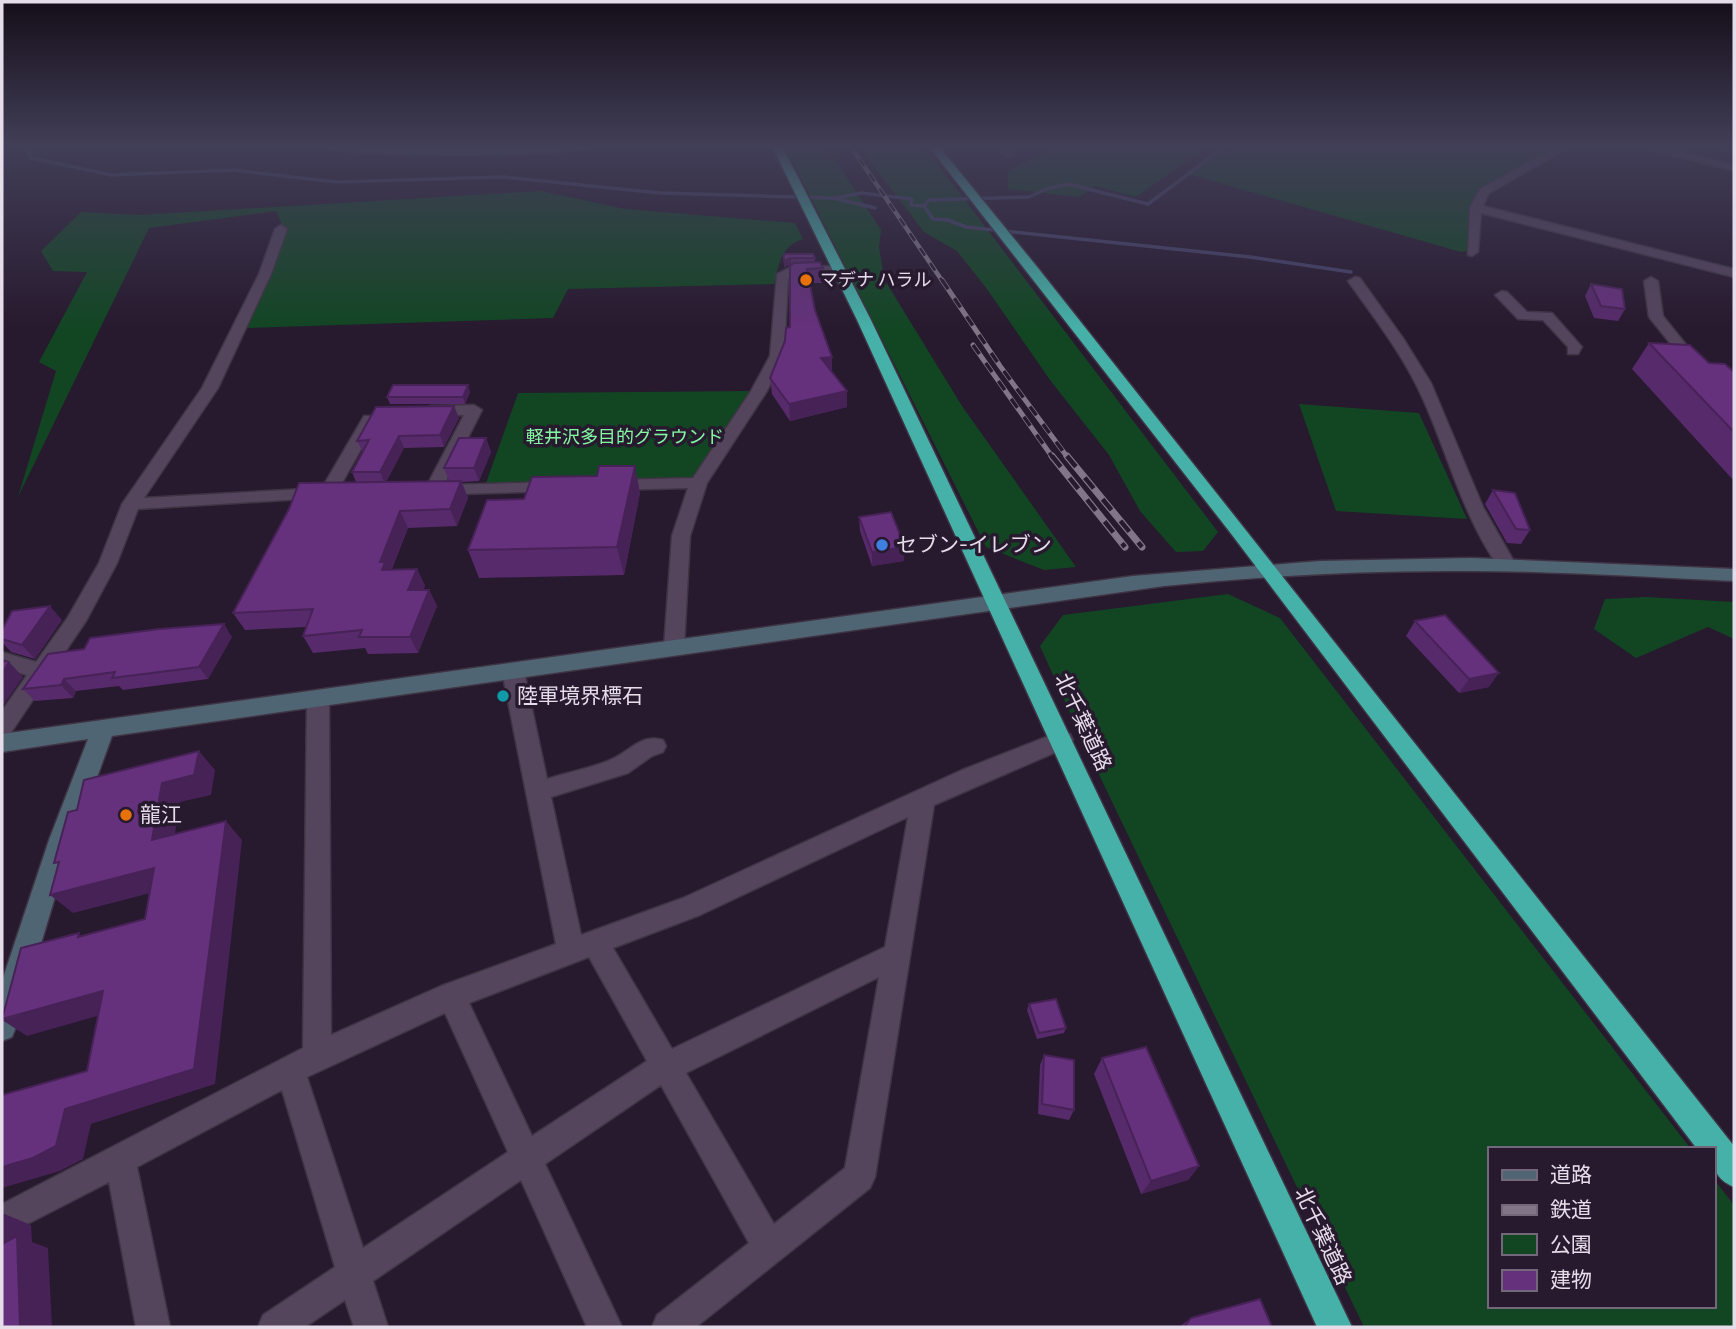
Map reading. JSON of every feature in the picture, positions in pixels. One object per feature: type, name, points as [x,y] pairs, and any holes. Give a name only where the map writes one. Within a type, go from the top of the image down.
[{"type":"highway","name":"北千葉道路","points":[[807,206],[1062,740],[1335,1327]]},
{"type":"highway","points":[[983,206],[1734,1171]]},
{"type":"street","points":[[1472,252],[1476,208],[1734,273]]},
{"type":"street","points":[[2,728],[76,621],[108,564],[131,504],[210,388],[265,274],[281,229]]},
{"type":"street","points":[[674,647],[681,536],[698,483],[758,391],[777,356],[782,278],[791,271],[840,271]]},
{"type":"street","points":[[1355,281],[1404,350],[1430,396],[1482,522],[1496,552],[1507,565]]},
{"type":"street","points":[[1651,281],[1656,317],[1703,375],[1734,405]]},
{"type":"street","points":[[1502,295],[1523,316],[1546,316],[1575,347],[1573,351]]},
{"type":"street","points":[[412,411],[474,410],[427,491],[573,487]]},
{"type":"street","points":[[131,504],[299,492],[335,493],[374,411],[387,411]]},
{"type":"street","points":[[601,486],[698,483]]},
{"type":"street","points":[[2,743],[1133,582],[1269,570],[1383,565],[1606,567],[1734,575]]},
{"type":"street","points":[[2,660],[42,672]]},
{"type":"street","points":[[513,671],[538,791],[584,948],[665,1067],[769,1247]]},
{"type":"street","points":[[318,699],[303,1063],[354,1274],[371,1327]]},
{"type":"street","points":[[2,1027],[26,943],[79,789],[103,730]]},
{"type":"street","points":[[2,1221],[303,1063],[451,996],[691,906],[970,777],[1062,740]]},
{"type":"street","points":[[538,791],[620,766],[646,748],[655,746]]},
{"type":"street","points":[[668,1327],[859,1177],[923,800]]},
{"type":"street","points":[[275,1327],[648,1076],[898,954]]},
{"type":"street","points":[[451,996],[605,1327]]},
{"type":"street","points":[[120,1159],[153,1327]]},
{"type":"green space","points":[[289,206],[611,206],[795,223],[803,239],[785,251],[774,284],[568,289],[553,318],[246,328],[284,229],[276,211],[149,228],[18,497],[56,371],[39,362],[87,272],[53,271],[41,251],[81,212],[139,215]]},
{"type":"green space","points":[[815,206],[865,206],[881,230],[879,247],[884,279],[962,406],[1076,567],[1044,570],[986,547]]},
{"type":"green space","points":[[904,206],[969,206],[1218,532],[1203,551],[1176,552],[1140,511],[1109,455],[1050,380],[987,289],[957,251],[924,232]]},
{"type":"green space","points":[[1300,206],[1476,206],[1467,251],[1461,252]]},
{"type":"green space","name":"軽井沢多目的グラウンド","points":[[751,391],[698,478],[485,486],[518,393]]},
{"type":"green space","points":[[1299,404],[1419,413],[1467,519],[1336,511]]},
{"type":"green space","points":[[1228,594],[1280,618],[1689,1147],[1488,1147],[1488,1308],[1715,1308],[1715,1181],[1734,1205],[1734,1327],[1364,1327],[1080,735],[1040,646],[1063,615]]},
{"type":"green space","points":[[1646,597],[1734,602],[1734,639],[1708,627],[1636,658],[1594,629],[1605,599]]},
{"type":"building","points":[[784,254],[813,254],[815,258],[791,258],[784,261]]},
{"type":"building","points":[[820,262],[823,268],[807,269],[815,310],[832,357],[821,358],[847,391],[789,404],[770,378],[785,341],[786,328],[790,327],[790,266],[794,263]]},
{"type":"building","points":[[1591,284],[1622,289],[1625,309],[1601,306]]},
{"type":"building","points":[[1649,343],[1690,345],[1709,363],[1725,364],[1734,372],[1734,432]]},
{"type":"building","points":[[393,385],[468,385],[463,397],[387,397]]},
{"type":"building","points":[[454,406],[440,435],[399,436],[380,472],[352,472],[369,440],[357,441],[376,407]]},
{"type":"building","points":[[459,438],[486,438],[474,468],[444,468]]},
{"type":"building","points":[[599,466],[635,466],[617,547],[468,550],[487,500],[524,499],[532,477],[597,476]]},
{"type":"building","points":[[461,481],[450,509],[400,511],[380,562],[385,562],[382,570],[417,569],[408,590],[429,590],[410,637],[359,637],[362,630],[303,636],[313,609],[233,613],[289,509],[299,483]]},
{"type":"building","points":[[1493,490],[1515,493],[1530,530],[1516,529]]},
{"type":"building","points":[[891,512],[905,547],[872,552],[859,517]]},
{"type":"building","points":[[50,606],[22,645],[2,639],[2,630],[12,611]]},
{"type":"building","points":[[1445,615],[1499,673],[1469,679],[1415,621]]},
{"type":"building","points":[[224,624],[199,667],[112,678],[115,672],[64,679],[61,685],[23,689],[48,654],[84,649],[90,638]]},
{"type":"building","points":[[2,660],[9,662],[2,673]]},
{"type":"building","points":[[199,751],[194,775],[162,783],[152,840],[226,821],[194,1069],[65,1109],[56,1146],[33,1158],[2,1167],[2,1095],[87,1071],[103,991],[2,1019],[21,948],[79,933],[78,937],[145,919],[154,868],[50,895],[59,862],[54,863],[68,812],[77,810],[84,780]]},
{"type":"building","points":[[1056,999],[1066,1028],[1039,1033],[1029,1004]]},
{"type":"building","points":[[1146,1047],[1199,1166],[1151,1181],[1102,1058]]},
{"type":"building","points":[[1044,1055],[1074,1060],[1074,1110],[1042,1104]]},
{"type":"building","points":[[17,1236],[20,1327],[2,1327],[2,1244]]},
{"type":"building","points":[[1260,1299],[1272,1327],[1184,1327],[1191,1318]]},
{"type":"waterway","points":[[867,206],[875,208]]},
{"type":"waterway","points":[[924,206],[933,219],[948,220],[966,227],[1250,257],[1351,272]]},
{"type":"railway","points":[[891,206],[943,282]]},
{"type":"railway","points":[[942,280],[1000,366],[1068,458]]},
{"type":"railway","points":[[973,345],[1053,458]]},
{"type":"railway","points":[[1052,456],[1125,547]]},
{"type":"railway","points":[[1067,456],[1142,547]]},
{"type":"place","name":"マデナ ハラル","points":[[806,280]]},
{"type":"place","name":"セブン-イレブン","points":[[882,545]]},
{"type":"place","name":"陸軍境界標石","points":[[503,696]]},
{"type":"place","name":"龍江","points":[[126,815]]}]
